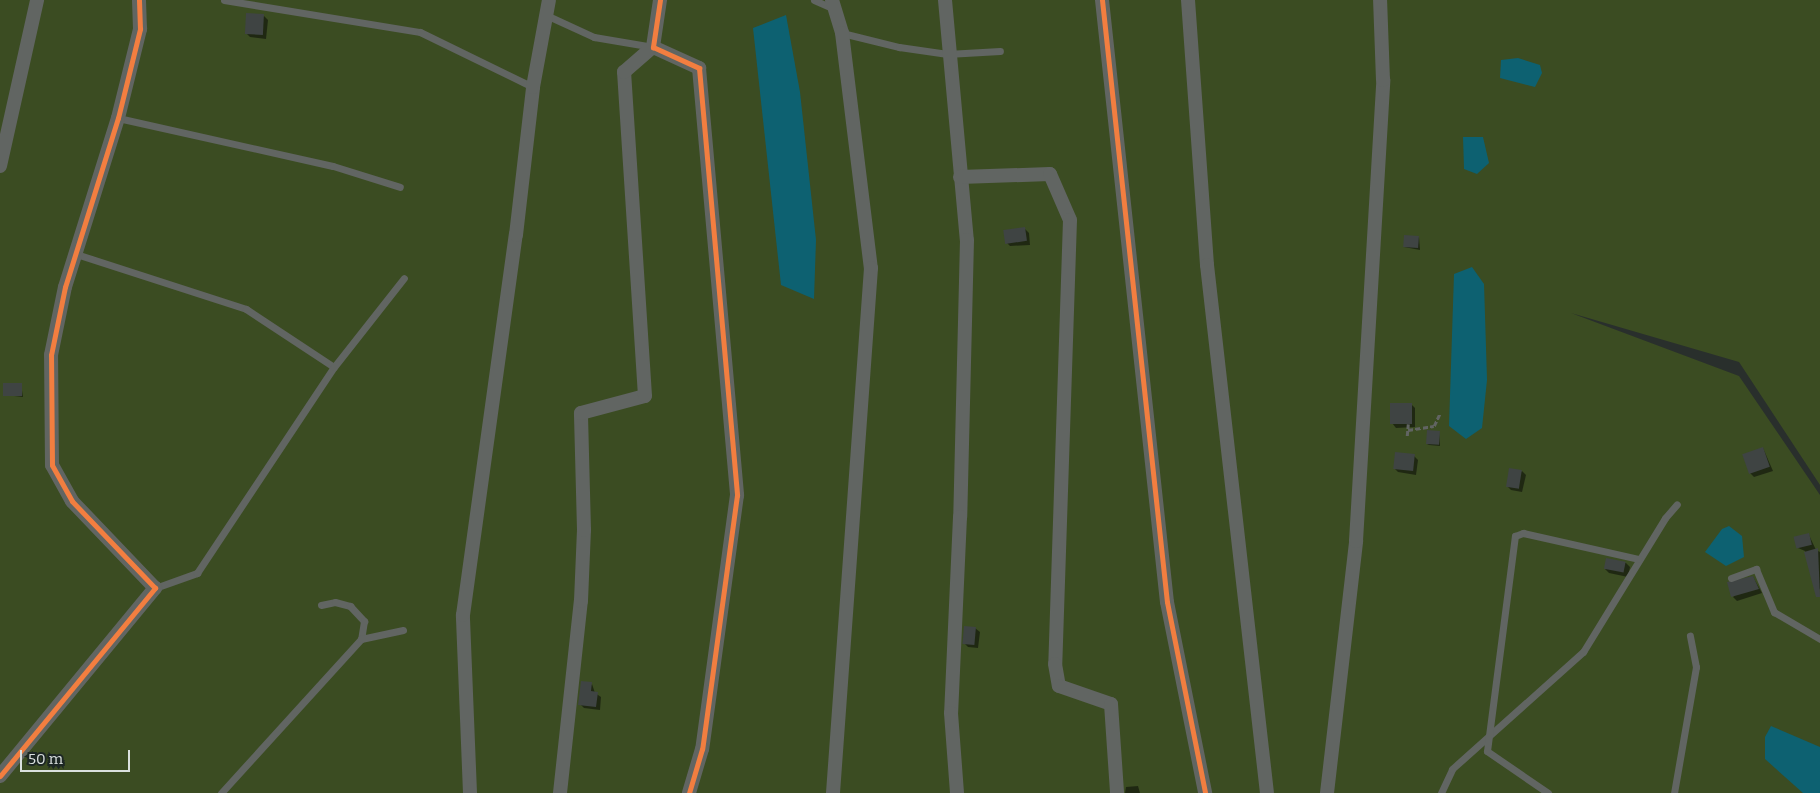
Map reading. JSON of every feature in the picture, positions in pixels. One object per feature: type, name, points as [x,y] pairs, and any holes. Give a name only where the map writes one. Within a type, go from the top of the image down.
[{"type":"street","points":[[0,166],[37,0]]},
{"type":"street","points":[[0,776],[155,588],[72,501],[52,465],[51,355],[76,254],[118,118],[140,29],[139,0]]},
{"type":"street","points":[[470,793],[463,615],[516,235],[533,87],[549,0]]},
{"type":"street","points":[[560,793],[582,601],[584,530],[581,413],[645,396],[624,72],[654,47],[660,0]]},
{"type":"street","points":[[944,0],[947,54],[967,240],[967,287],[951,712],[957,793]]},
{"type":"street","points":[[1102,0],[1167,602],[1205,793]]},
{"type":"street","points":[[1188,0],[1207,265],[1267,793]]},
{"type":"street","points":[[1327,793],[1356,541],[1383,80],[1380,0]]},
{"type":"street","points":[[832,4],[842,33],[871,268],[833,793]]},
{"type":"street","points":[[654,47],[699,68],[737,495],[702,749],[689,793]]},
{"type":"street","points":[[960,177],[1050,174],[1070,220],[1055,664],[1059,686],[1111,704],[1117,793]]},
{"type":"lane","points":[[224,0],[420,32],[533,87]]},
{"type":"lane","points":[[814,0],[832,4]]},
{"type":"lane","points":[[546,15],[594,37],[654,47]]},
{"type":"lane","points":[[842,33],[947,54],[1000,51]]},
{"type":"lane","points":[[118,118],[334,166],[400,187]]},
{"type":"lane","points":[[76,254],[246,309],[334,367]]},
{"type":"lane","points":[[155,588],[196,573],[334,367],[404,278]]},
{"type":"lane","points":[[1441,793],[1452,768],[1488,739],[1583,652],[1638,559],[1665,518],[1677,504]]},
{"type":"lane","points":[[1548,793],[1487,751],[1515,536],[1523,533],[1638,559]]},
{"type":"lane","points":[[1731,578],[1756,569],[1774,612],[1820,639]]},
{"type":"lane","points":[[221,793],[361,639],[364,621],[350,606],[335,602],[321,605]]},
{"type":"lane","points":[[361,639],[403,630]]},
{"type":"lane","points":[[1674,793],[1696,667],[1690,636]]},
{"type":"path","points":[[1408,430],[1434,426],[1440,413]]},
{"type":"path","points":[[1407,436],[1408,424]]},
{"type":"green space","points":[[0,0],[1820,0],[1820,485],[1739,362],[1571,313],[1739,376],[1820,495],[1820,793],[0,793]]},
{"type":"water","points":[[786,15],[800,92],[816,240],[814,299],[781,285],[753,28]]},
{"type":"water","points":[[1518,58],[1540,65],[1542,73],[1535,87],[1500,78],[1501,60]]},
{"type":"water","points":[[1463,137],[1483,137],[1489,163],[1477,174],[1464,169]]},
{"type":"water","points":[[1472,267],[1484,284],[1487,380],[1482,428],[1466,439],[1449,426],[1454,274]]},
{"type":"water","points":[[1729,526],[1742,536],[1744,557],[1726,566],[1705,552],[1722,529]]},
{"type":"water","points":[[1771,726],[1820,747],[1820,793],[1803,793],[1765,759],[1765,737]]},
{"type":"building","points":[[246,13],[264,14],[263,35],[245,34]]},
{"type":"building","points":[[1025,227],[1027,241],[1005,244],[1003,230]]},
{"type":"building","points":[[1404,235],[1419,236],[1418,248],[1403,247]]},
{"type":"building","points":[[3,383],[22,383],[22,396],[3,396]]},
{"type":"building","points":[[1390,403],[1412,403],[1412,424],[1390,424]]},
{"type":"building","points":[[1427,430],[1440,431],[1439,445],[1426,444]]},
{"type":"building","points":[[1763,447],[1770,467],[1749,474],[1742,454]]},
{"type":"building","points":[[1395,452],[1415,454],[1413,471],[1393,469]]},
{"type":"building","points":[[1509,468],[1522,470],[1519,489],[1506,487]]},
{"type":"building","points":[[1809,533],[1812,545],[1796,549],[1793,537]]},
{"type":"building","points":[[1818,548],[1820,597],[1816,597],[1804,552]]},
{"type":"building","points":[[1606,558],[1626,562],[1624,573],[1604,569]]},
{"type":"building","points":[[1753,576],[1759,589],[1731,597],[1727,582]]},
{"type":"building","points":[[964,626],[976,627],[974,645],[962,644]]},
{"type":"building","points":[[581,681],[592,682],[591,691],[598,692],[596,707],[578,705]]},
{"type":"cycle path","points":[[0,776],[155,588],[72,501],[52,465],[51,355],[65,287],[118,118],[140,29],[139,0]]},
{"type":"cycle path","points":[[660,0],[653,47],[699,68],[737,495],[702,749],[689,793]]},
{"type":"cycle path","points":[[1102,0],[1167,602],[1205,793]]}]
